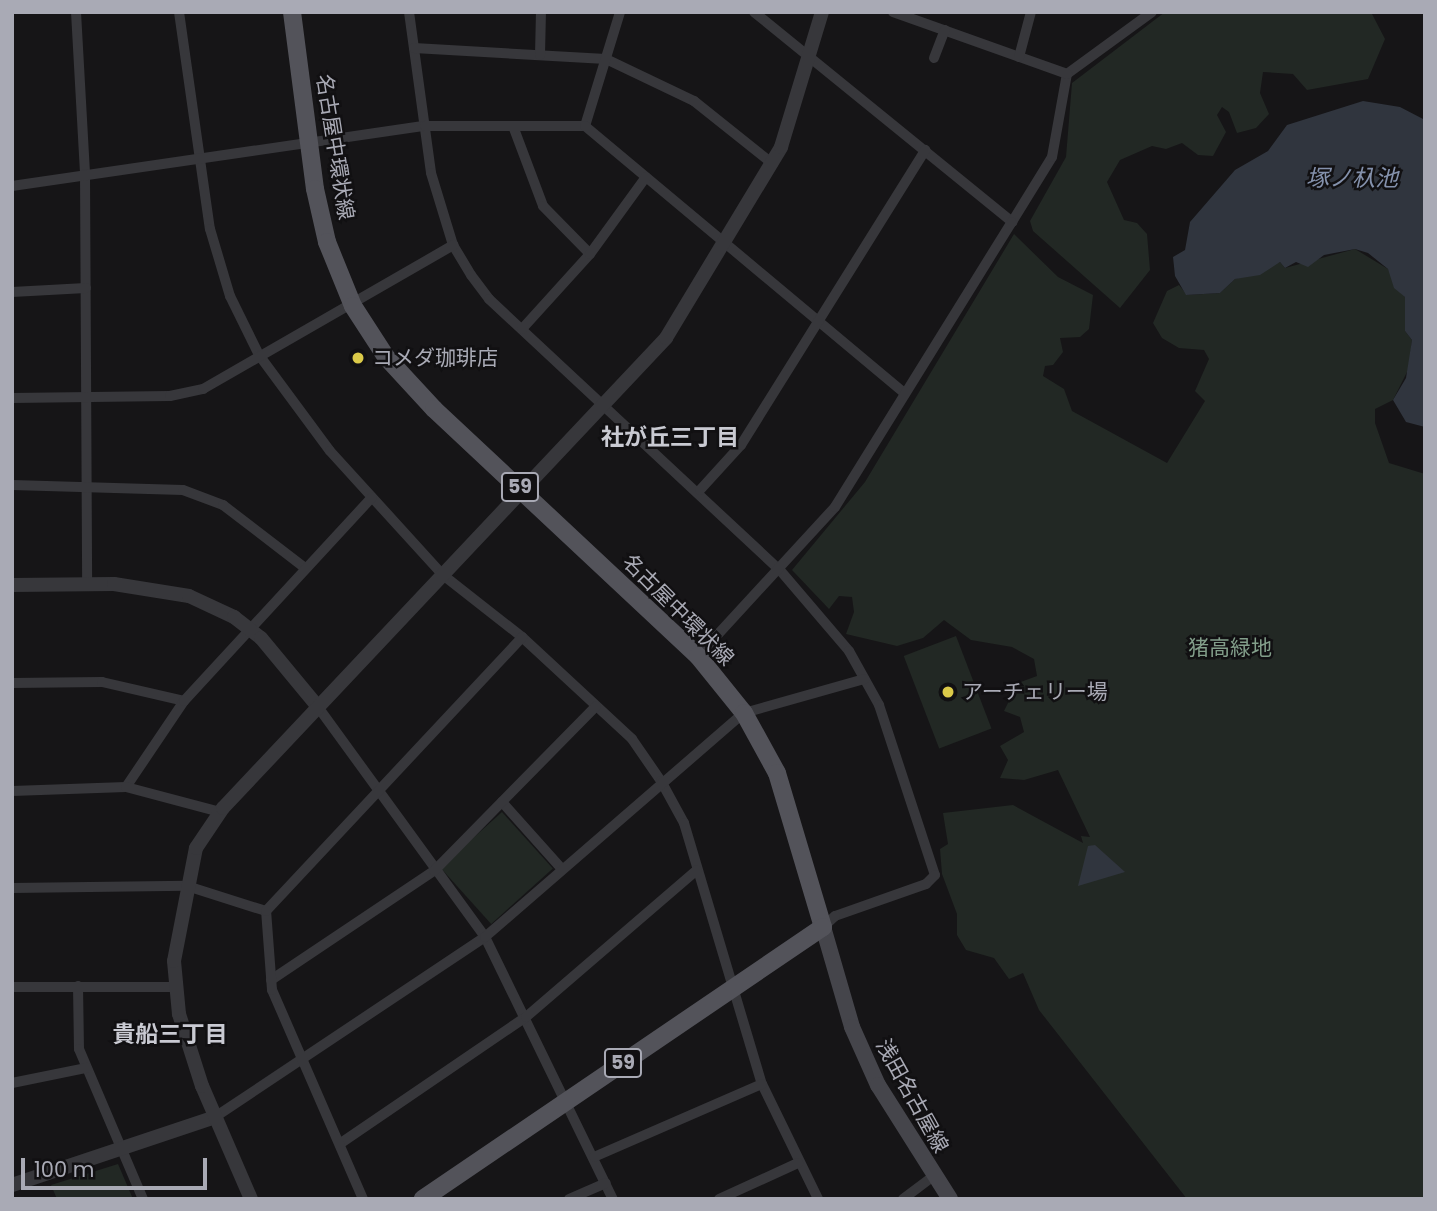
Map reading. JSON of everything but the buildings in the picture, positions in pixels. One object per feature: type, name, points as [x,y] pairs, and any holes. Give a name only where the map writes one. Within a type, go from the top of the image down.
[{"type":"main road","name":"名古屋中環状線","points":[[292,12],[308,141],[327,242],[353,306],[386,357],[434,409],[698,656],[744,713],[777,773],[823,927]]},
{"type":"main road","name":"59","points":[[423,1199],[823,927]]},
{"type":"main road","name":"浅田名古屋線","points":[[823,927],[852,1027],[877,1085],[950,1199]]},
{"type":"street","points":[[76,12],[85,174],[87,584]]},
{"type":"street","points":[[179,12],[199,156],[221,267],[261,358],[296,410],[443,575],[522,637],[632,739],[661,781],[684,823],[730,989],[762,1083],[798,1163],[818,1199]]},
{"type":"street","points":[[409,12],[431,173],[453,245],[489,299],[700,490],[822,616],[864,679],[898,753],[935,875],[926,884],[835,916],[823,927]]},
{"type":"street","points":[[540,55],[541,12]]},
{"type":"street","points":[[585,126],[620,12]]},
{"type":"street","points":[[754,12],[1012,222]]},
{"type":"street","points":[[251,1199],[215,1117],[178,1014],[174,961],[196,848],[220,812],[666,338],[773,164],[811,57],[822,12]]},
{"type":"street","points":[[893,12],[1067,74]]},
{"type":"street","points":[[1019,57],[1031,12]]},
{"type":"street","points":[[698,656],[835,507],[1052,157],[1067,74],[1152,12]]},
{"type":"street","points":[[934,58],[945,30]]},
{"type":"street","points":[[414,48],[606,59],[694,101],[773,164]]},
{"type":"street","points":[[12,186],[199,156],[425,126],[585,126],[905,394]]},
{"type":"street","points":[[513,126],[543,206],[590,254]]},
{"type":"street","points":[[700,490],[741,444],[925,150]]},
{"type":"street","points":[[522,329],[590,254],[646,177]]},
{"type":"street","points":[[12,398],[170,396],[203,389],[353,306],[453,245]]},
{"type":"street","points":[[12,292],[86,288]]},
{"type":"street","points":[[12,485],[86,485],[183,490],[223,505],[304,568]]},
{"type":"street","points":[[126,787],[184,701],[304,568],[372,498]]},
{"type":"street","points":[[12,584],[87,584],[189,596],[250,630],[318,707],[377,795],[485,937],[568,1101],[613,1199]]},
{"type":"street","points":[[363,1199],[271,980],[266,911],[522,637]]},
{"type":"street","points":[[12,1185],[215,1117],[485,937],[661,781],[744,713],[864,679]]},
{"type":"street","points":[[12,683],[102,682],[184,701]]},
{"type":"street","points":[[271,980],[434,872],[596,706]]},
{"type":"street","points":[[12,791],[126,787],[220,812]]},
{"type":"street","points":[[502,802],[562,869]]},
{"type":"street","points":[[341,1143],[526,1017],[697,870]]},
{"type":"street","points":[[12,888],[187,886],[266,911]]},
{"type":"street","points":[[78,986],[79,1049],[143,1199]]},
{"type":"street","points":[[12,987],[176,987]]},
{"type":"street","points":[[12,1083],[86,1068]]},
{"type":"street","points":[[594,1157],[762,1083]]},
{"type":"street","points":[[719,1199],[798,1163]]},
{"type":"street","points":[[904,1199],[933,1176]]},
{"type":"street","points":[[569,1199],[606,1183]]},
{"type":"green space","points":[[1165,12],[1371,12],[1385,39],[1368,79],[1307,90],[1293,74],[1263,72],[1260,93],[1269,114],[1256,128],[1237,133],[1229,112],[1222,107],[1217,115],[1226,132],[1213,156],[1198,155],[1182,143],[1166,149],[1152,146],[1120,160],[1107,182],[1124,220],[1137,223],[1147,234],[1150,270],[1120,308],[1033,231],[1030,221],[1066,157],[1072,83]]},
{"type":"green space","name":"猪高緑地","points":[[1014,234],[1058,277],[1093,295],[1089,329],[1080,337],[1060,338],[1063,352],[1053,365],[1045,366],[1043,376],[1064,389],[1072,411],[1167,463],[1205,401],[1195,391],[1209,359],[1204,350],[1179,348],[1162,338],[1153,323],[1167,291],[1179,285],[1187,295],[1220,293],[1235,279],[1280,262],[1285,268],[1355,249],[1388,269],[1405,297],[1405,331],[1412,340],[1409,368],[1393,400],[1375,409],[1375,423],[1389,463],[1425,474],[1425,1199],[1187,1199],[1039,1010],[1023,973],[1009,979],[994,958],[966,950],[957,935],[957,914],[942,874],[940,849],[948,844],[943,813],[1013,805],[1083,843],[1081,836],[1090,837],[1058,770],[1024,780],[1000,778],[1008,760],[1000,746],[1024,732],[1020,717],[1004,711],[1018,683],[1037,676],[1034,659],[1012,647],[971,640],[944,620],[923,638],[897,646],[846,634],[854,612],[852,597],[839,596],[829,609],[792,570],[865,482]]},
{"type":"green space","name":"アーチェリー場","points":[[956,636],[991,728],[939,748],[904,656]]},
{"type":"green space","points":[[502,812],[553,868],[491,924],[440,868]]},
{"type":"green space","points":[[118,1164],[133,1199],[57,1199],[51,1185]]},
{"type":"water","name":"塚ノ杁池","points":[[1363,101],[1400,107],[1425,120],[1425,427],[1406,422],[1393,400],[1406,378],[1412,340],[1405,331],[1405,297],[1394,288],[1388,269],[1368,253],[1355,249],[1324,255],[1308,267],[1296,262],[1285,268],[1280,262],[1260,275],[1235,279],[1220,293],[1186,295],[1175,276],[1173,257],[1185,250],[1190,222],[1235,170],[1268,151],[1287,125]]},
{"type":"water","points":[[1095,845],[1125,872],[1078,886],[1088,846]]},
{"type":"place","name":"コメダ珈琲店","points":[[358,358]]},
{"type":"place","name":"アーチェリー場","points":[[948,692]]},
{"type":"district","name":"社が丘三丁目","points":[[670,437]]},
{"type":"district","name":"貴船三丁目","points":[[170,1034]]}]
